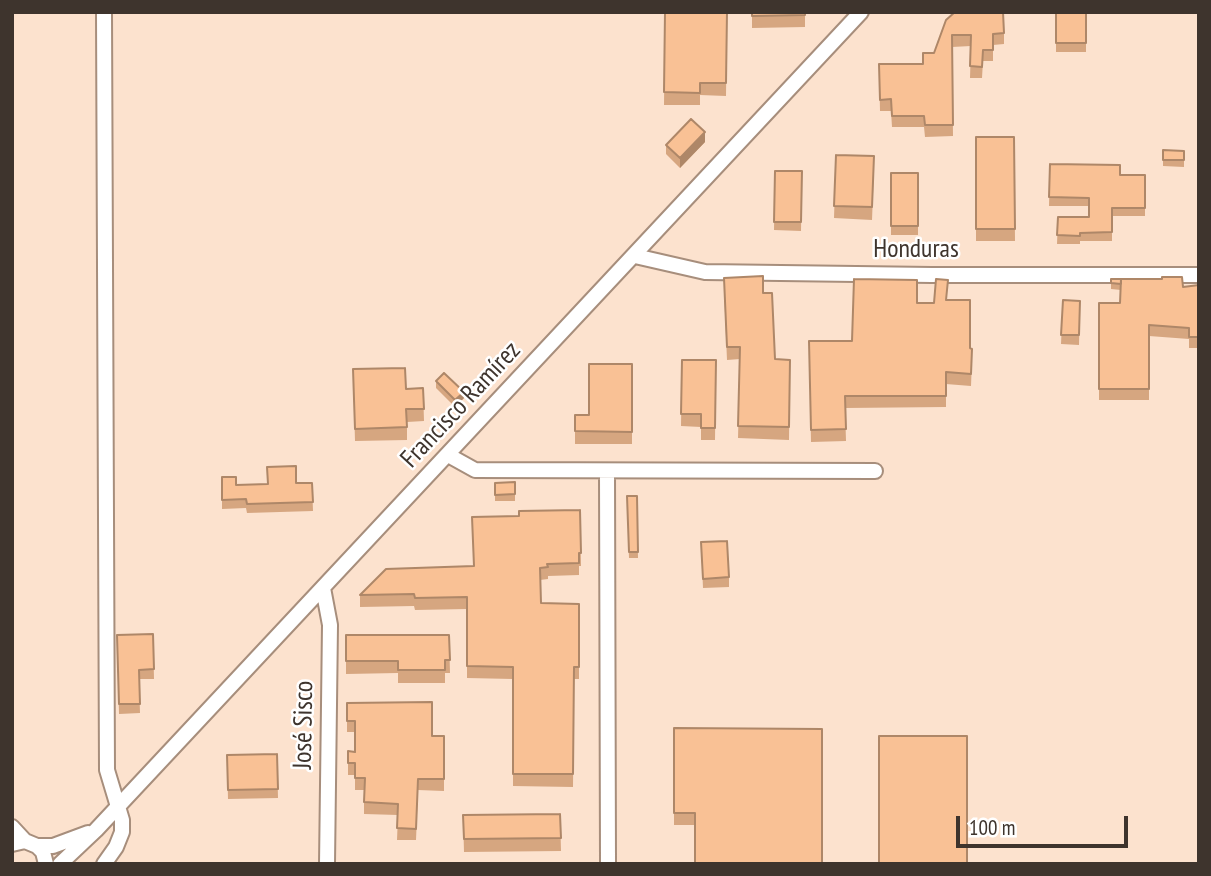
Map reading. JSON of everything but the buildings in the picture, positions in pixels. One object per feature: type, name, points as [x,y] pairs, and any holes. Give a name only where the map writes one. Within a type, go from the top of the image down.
[{"type":"street","points":[[104,12],[107,770],[118,805],[122,832],[116,847],[104,864]]},
{"type":"street","name":"Francisco Ramírez","points":[[60,864],[96,830],[861,12]]},
{"type":"street","name":"Honduras","points":[[635,256],[705,272],[1199,275]]},
{"type":"street","points":[[448,455],[475,470],[875,471]]},
{"type":"street","points":[[607,472],[608,864]]},
{"type":"street","name":"José Sisco","points":[[323,588],[330,625],[327,864]]},
{"type":"street","points":[[12,827],[25,844],[43,852],[46,864]]},
{"type":"street","name":"Francisco Ramírez","points":[[25,844],[53,846],[96,830]]}]
